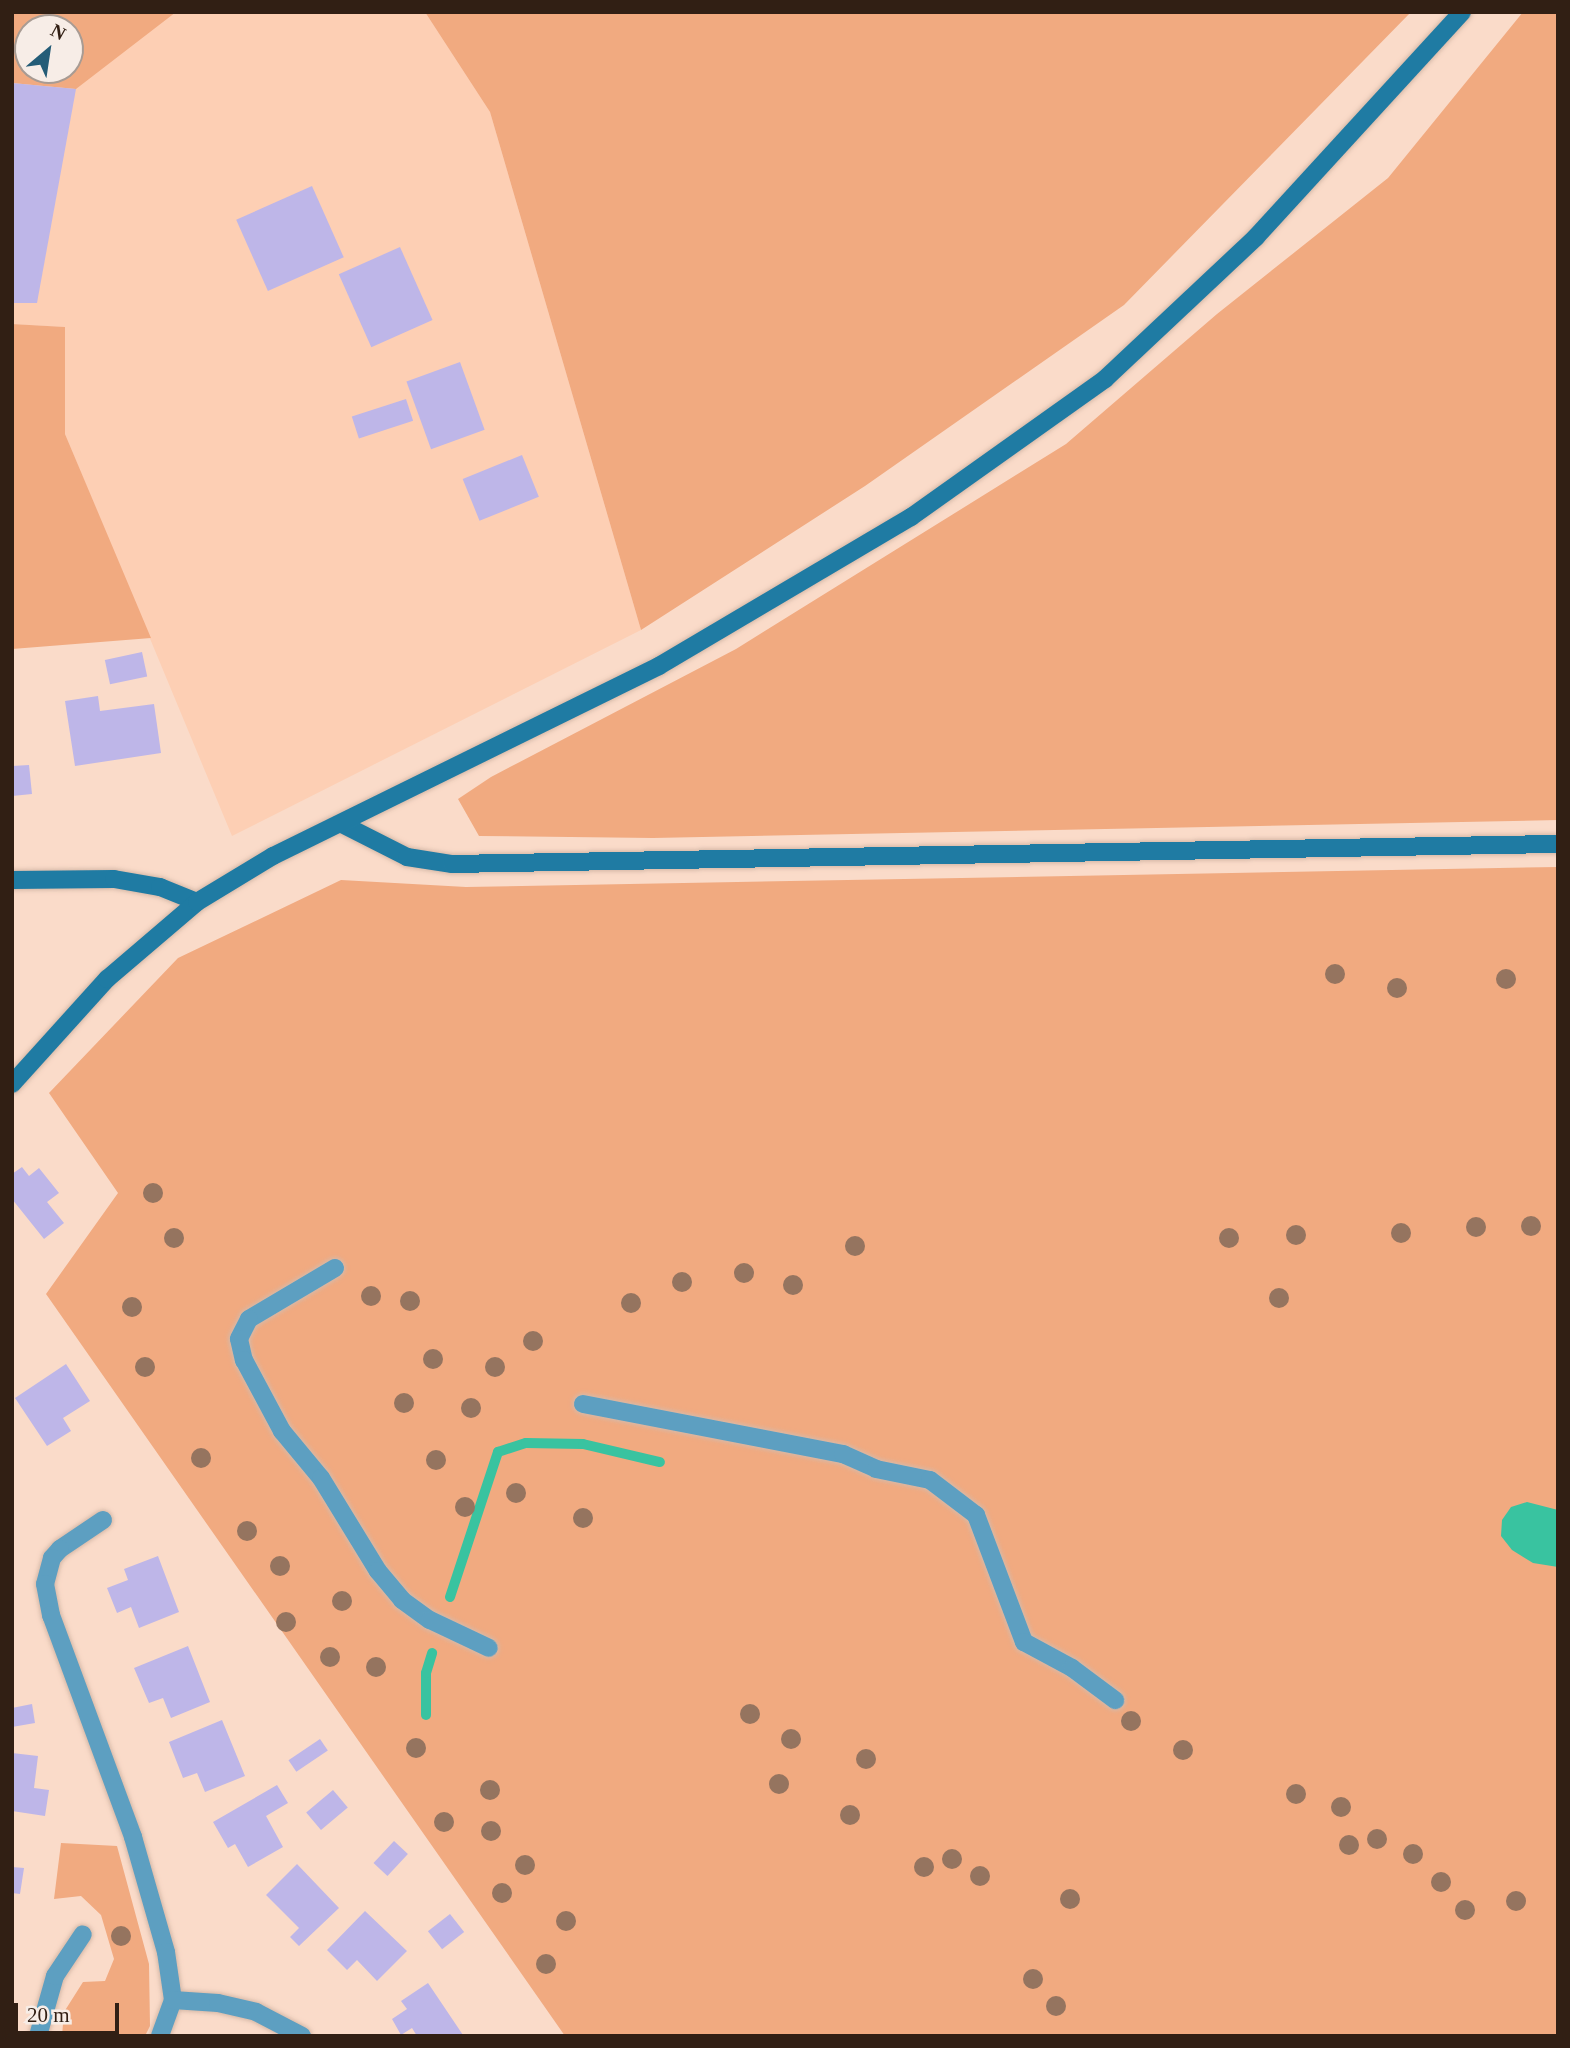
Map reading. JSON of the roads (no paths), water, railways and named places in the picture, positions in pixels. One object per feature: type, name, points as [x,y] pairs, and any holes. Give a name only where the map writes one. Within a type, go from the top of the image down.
[{"type":"main road","points":[[12,1084],[107,979],[197,902],[273,856],[659,666],[911,517],[1105,379],[1256,237],[1462,12]]},
{"type":"main road","points":[[342,824],[407,857],[452,864],[1558,844]]},
{"type":"main road","points":[[12,880],[114,879],[160,887],[197,902]]},
{"type":"street","points":[[334,1268],[249,1319],[239,1339],[244,1360],[282,1431],[321,1478],[378,1571],[402,1600],[430,1620],[489,1648]]},
{"type":"street","points":[[583,1404],[817,1448],[876,1469],[930,1480],[976,1515],[1024,1642],[1072,1668],[1115,1699]]},
{"type":"street","points":[[103,1520],[60,1549],[52,1558],[45,1584],[51,1615],[133,1837],[166,1952],[173,2000],[160,2036]]},
{"type":"street","points":[[38,2036],[55,1976],[83,1934]]},
{"type":"street","points":[[173,2000],[218,2003],[256,2012],[303,2036]]},
{"type":"water","points":[[1527,1502],[1558,1510],[1558,1567],[1533,1563],[1512,1550],[1501,1536],[1502,1520],[1511,1507]]},
{"type":"waterway","points":[[450,1597],[498,1452],[526,1443],[583,1444],[660,1462]]},
{"type":"waterway","points":[[426,1715],[426,1673],[432,1653]]}]
